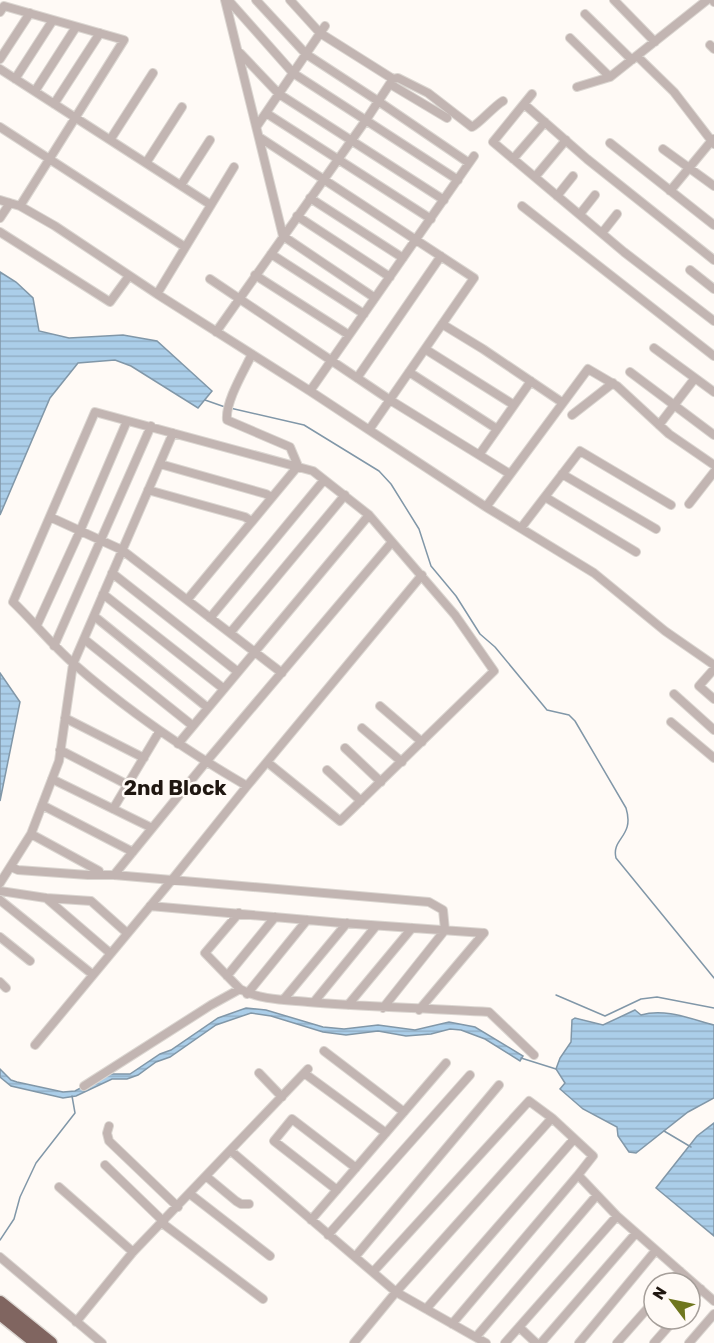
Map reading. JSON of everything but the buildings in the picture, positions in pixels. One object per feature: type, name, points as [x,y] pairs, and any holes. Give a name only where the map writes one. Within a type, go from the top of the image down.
[{"type":"highway","points":[[2,1309],[36,1343]]},
{"type":"highway","points":[[2,1309],[51,1343]]},
{"type":"street","points":[[256,0],[306,54],[471,159],[310,391]]},
{"type":"street","points":[[290,0],[322,29],[391,81],[447,118]]},
{"type":"street","points":[[614,0],[655,42]]},
{"type":"street","points":[[577,87],[610,76],[707,0]]},
{"type":"street","points":[[228,2],[283,236],[375,298]]},
{"type":"street","points":[[228,2],[293,73],[458,180]]},
{"type":"street","points":[[0,12],[4,6],[124,40],[20,206]]},
{"type":"street","points":[[0,59],[30,13]]},
{"type":"street","points":[[585,14],[674,92],[713,141],[687,167],[670,191]]},
{"type":"street","points":[[15,79],[53,20]]},
{"type":"street","points":[[35,92],[76,27]]},
{"type":"street","points":[[257,126],[322,29]]},
{"type":"street","points":[[54,104],[100,33]]},
{"type":"street","points":[[570,38],[610,76]]},
{"type":"street","points":[[239,52],[279,94],[444,200]]},
{"type":"street","points":[[0,69],[211,205]]},
{"type":"street","points":[[110,140],[153,73]]},
{"type":"street","points":[[216,332],[391,81],[398,78],[428,93],[472,127],[488,111],[503,101]]},
{"type":"street","points":[[532,94],[493,142],[602,233],[714,321]]},
{"type":"street","points":[[524,105],[714,260]]},
{"type":"street","points":[[146,163],[182,107]]},
{"type":"street","points":[[266,113],[431,219]]},
{"type":"street","points":[[513,159],[545,122]]},
{"type":"street","points":[[0,127],[185,247]]},
{"type":"street","points":[[259,137],[474,278],[369,430]]},
{"type":"street","points":[[181,186],[210,140]]},
{"type":"street","points":[[535,177],[566,140]]},
{"type":"street","points":[[610,143],[714,225]]},
{"type":"street","points":[[663,149],[714,186]]},
{"type":"street","points":[[157,294],[234,167]]},
{"type":"street","points":[[557,196],[573,176]]},
{"type":"street","points":[[580,214],[595,195]]},
{"type":"street","points":[[310,198],[403,258]]},
{"type":"street","points":[[0,200],[20,206],[55,226],[486,507],[594,573],[665,631],[714,667],[699,686],[714,699]]},
{"type":"street","points":[[0,218],[10,203]]},
{"type":"street","points":[[522,206],[714,356]]},
{"type":"street","points":[[602,233],[617,214]]},
{"type":"street","points":[[297,216],[390,277]]},
{"type":"street","points":[[0,232],[110,302],[129,276]]},
{"type":"street","points":[[271,254],[364,314]]},
{"type":"street","points":[[357,378],[441,256]]},
{"type":"street","points":[[690,270],[714,289]]},
{"type":"street","points":[[255,275],[349,335]]},
{"type":"street","points":[[210,279],[390,400],[510,474]]},
{"type":"street","points":[[442,324],[563,403]]},
{"type":"street","points":[[654,348],[714,392]]},
{"type":"street","points":[[425,350],[514,405]]},
{"type":"street","points":[[252,354],[228,407],[227,420],[290,447],[298,466]]},
{"type":"street","points":[[486,507],[588,369],[613,383],[669,434],[714,465]]},
{"type":"street","points":[[409,372],[497,429]]},
{"type":"street","points":[[630,372],[714,435]]},
{"type":"street","points":[[659,425],[695,378]]},
{"type":"street","points":[[479,455],[531,381]]},
{"type":"street","points":[[572,415],[613,383]]},
{"type":"street","points":[[247,786],[159,732],[73,664],[13,602],[95,412],[313,471],[369,515],[455,615],[494,671],[340,821],[267,762]]},
{"type":"street","points":[[37,625],[127,421]]},
{"type":"street","points":[[54,646],[151,426]]},
{"type":"street","points":[[0,883],[31,834],[59,761],[73,664],[173,433]]},
{"type":"street","points":[[521,528],[580,451],[670,505]]},
{"type":"street","points":[[160,465],[271,497]]},
{"type":"street","points":[[187,600],[298,466]]},
{"type":"street","points":[[689,504],[714,472]]},
{"type":"street","points":[[562,474],[656,529]]},
{"type":"street","points":[[210,618],[324,480]]},
{"type":"street","points":[[148,490],[245,517],[251,521]]},
{"type":"street","points":[[230,633],[345,495]]},
{"type":"street","points":[[545,497],[636,552]]},
{"type":"street","points":[[178,744],[369,515]]},
{"type":"street","points":[[50,517],[122,550],[282,673]]},
{"type":"street","points":[[114,875],[206,762],[393,542]]},
{"type":"street","points":[[112,573],[238,672]]},
{"type":"street","points":[[35,1045],[422,575]]},
{"type":"street","points":[[103,594],[224,689]]},
{"type":"street","points":[[94,616],[208,708]]},
{"type":"street","points":[[84,639],[193,726]]},
{"type":"street","points":[[674,694],[714,730]]},
{"type":"street","points":[[380,706],[422,742]]},
{"type":"street","points":[[65,718],[144,758]]},
{"type":"street","points":[[671,722],[714,758]]},
{"type":"street","points":[[362,728],[402,762]]},
{"type":"street","points":[[113,809],[159,732]]},
{"type":"street","points":[[345,748],[381,782]]},
{"type":"street","points":[[60,750],[128,785]]},
{"type":"street","points":[[327,770],[361,801]]},
{"type":"street","points":[[52,779],[152,828]]},
{"type":"street","points":[[42,805],[133,852]]},
{"type":"street","points":[[31,834],[99,871],[100,875]]},
{"type":"street","points":[[11,867],[18,870],[114,875],[429,902],[443,910],[446,930],[383,1008]]},
{"type":"street","points":[[0,891],[91,902],[127,933]]},
{"type":"street","points":[[46,898],[110,953]]},
{"type":"street","points":[[0,900],[92,974]]},
{"type":"street","points":[[150,906],[347,924],[484,933],[419,1010]]},
{"type":"street","points":[[239,913],[205,953],[244,991],[284,999],[348,1005],[489,1012],[534,1054]]},
{"type":"street","points":[[227,976],[275,917]]},
{"type":"street","points":[[84,1086],[211,1005],[244,991],[307,920]]},
{"type":"street","points":[[284,999],[347,924]]},
{"type":"street","points":[[314,1002],[376,926]]},
{"type":"street","points":[[348,1005],[412,928]]},
{"type":"street","points":[[0,937],[30,961]]},
{"type":"street","points":[[324,1051],[404,1112]]},
{"type":"street","points":[[310,1220],[446,1063]]},
{"type":"street","points":[[76,1322],[133,1252],[306,1071],[386,1133]]},
{"type":"street","points":[[259,1073],[282,1097]]},
{"type":"street","points":[[328,1235],[470,1075]]},
{"type":"street","points":[[355,1257],[500,1085]]},
{"type":"street","points":[[373,1272],[529,1101],[552,1118],[593,1156],[452,1323]]},
{"type":"street","points":[[354,1343],[396,1292],[552,1118]]},
{"type":"street","points":[[337,1190],[274,1141],[292,1119],[356,1167]]},
{"type":"street","points":[[109,1126],[107,1133],[109,1141],[178,1207]]},
{"type":"street","points":[[426,1309],[574,1139]]},
{"type":"street","points":[[231,1151],[396,1292],[486,1343]]},
{"type":"street","points":[[105,1165],[163,1222],[263,1299]]},
{"type":"street","points":[[578,1175],[617,1216],[680,1271]]},
{"type":"street","points":[[207,1177],[236,1201],[249,1204]]},
{"type":"street","points":[[59,1187],[133,1252]]},
{"type":"street","points":[[190,1194],[270,1256]]},
{"type":"street","points":[[476,1337],[597,1195]]},
{"type":"street","points":[[505,1343],[617,1216]]},
{"type":"street","points":[[541,1343],[636,1233]]},
{"type":"street","points":[[579,1343],[656,1250]]},
{"type":"street","points":[[0,1257],[102,1343]]},
{"type":"street","points":[[702,1290],[714,1300]]},
{"type":"street","points":[[689,1343],[714,1314]]},
{"type":"street","points":[[618,1343],[642,1315]]},
{"type":"street","points":[[519,1327],[536,1343]]},
{"type":"street","points":[[654,1343],[664,1331]]},
{"type":"water","points":[[0,272],[16,282],[33,298],[39,331],[69,338],[123,335],[157,341],[212,391],[198,408],[131,366],[115,360],[78,363],[50,398],[0,515]]},
{"type":"water","points":[[0,673],[20,702],[0,801]]},
{"type":"water","points":[[246,1008],[266,1010],[323,1027],[344,1029],[378,1025],[415,1030],[449,1022],[475,1027],[523,1056],[520,1061],[485,1039],[461,1030],[450,1029],[431,1034],[406,1036],[378,1031],[346,1035],[323,1032],[271,1016],[251,1013],[216,1025],[170,1057],[156,1062],[138,1075],[127,1079],[112,1079],[76,1096],[63,1098],[11,1086],[0,1077],[0,1069],[11,1080],[17,1082],[63,1092],[75,1091],[107,1074],[130,1074],[218,1018]]},
{"type":"water","points":[[635,1010],[641,1015],[669,1014],[714,1025],[714,1098],[688,1112],[636,1153],[629,1152],[618,1136],[617,1127],[583,1109],[560,1089],[565,1083],[556,1069],[560,1058],[571,1042],[572,1020],[575,1018],[603,1025]]},
{"type":"water","points":[[714,1123],[714,1236],[656,1188],[697,1136]]},
{"type":"waterway","points":[[205,400],[225,407]]},
{"type":"waterway","points":[[230,408],[304,425],[379,471],[391,484],[419,529],[431,566],[456,596],[480,634],[495,647],[547,710],[569,715],[575,721],[626,808],[628,825],[615,851],[616,858],[714,978]]},
{"type":"waterway","points":[[556,995],[605,1016],[641,999],[657,997],[714,1008]]},
{"type":"waterway","points":[[521,1058],[556,1069]]},
{"type":"waterway","points":[[0,1240],[14,1219],[20,1197],[36,1163],[75,1113],[72,1096]]},
{"type":"waterway","points":[[664,1131],[691,1147]]},
{"type":"district","name":"2nd Block","points":[[175,788]]}]
